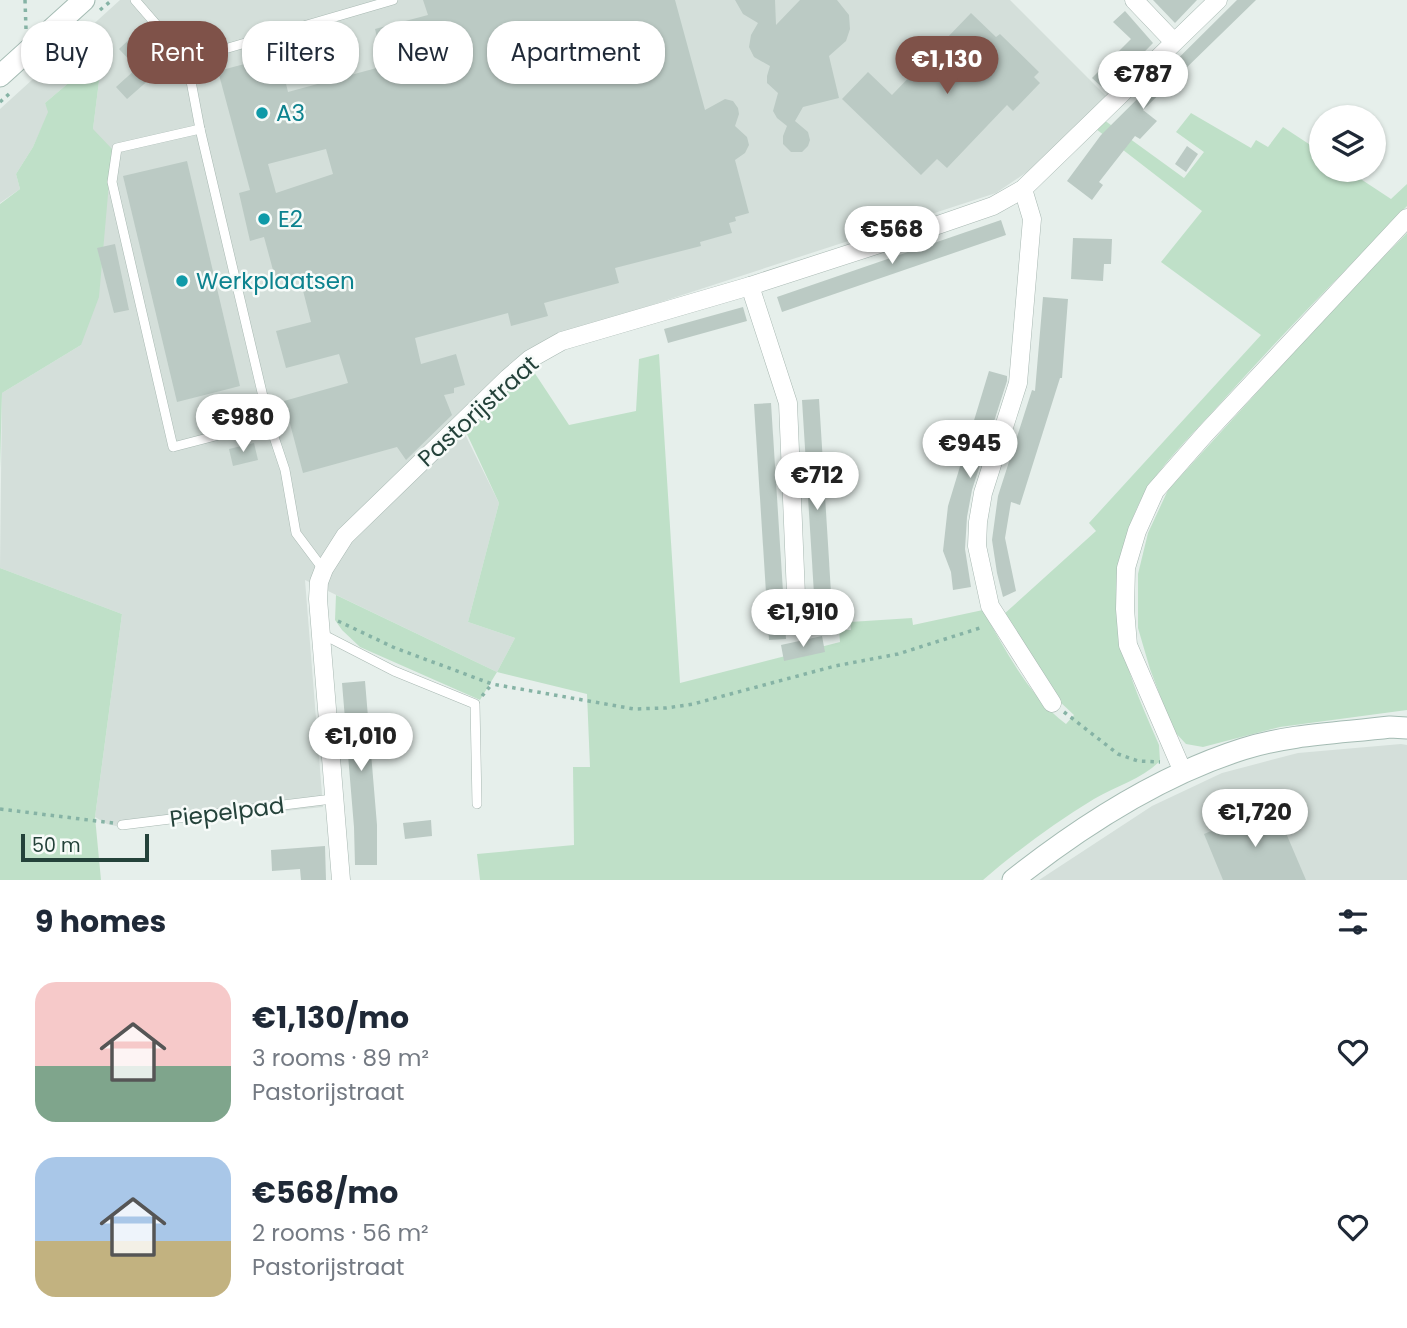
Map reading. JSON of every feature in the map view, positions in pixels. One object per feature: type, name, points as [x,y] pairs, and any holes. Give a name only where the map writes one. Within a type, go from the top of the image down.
[{"type":"street","points":[[0,76],[84,0]]},
{"type":"street","points":[[1134,0],[1174,43]]},
{"type":"street","name":"Pastorijstraat","points":[[324,569],[345,537],[530,359],[562,341],[750,286],[993,206],[1023,189],[1218,0]]},
{"type":"street","points":[[1023,189],[1032,219],[1018,383],[983,493],[978,522],[979,556],[990,606],[1052,703]]},
{"type":"street","points":[[1175,776],[1128,645],[1126,568],[1137,531],[1155,491],[1407,218]]},
{"type":"street","points":[[750,286],[788,403],[797,619]]},
{"type":"street","points":[[324,569],[319,582],[320,634],[341,880]]},
{"type":"street","points":[[1013,880],[1086,828],[1175,776],[1244,749],[1279,741],[1390,727],[1407,728]]},
{"type":"lane","points":[[135,0],[153,21]]},
{"type":"lane","points":[[228,48],[393,0]]},
{"type":"lane","points":[[192,84],[269,422],[285,470],[296,533],[324,569]]},
{"type":"lane","points":[[200,129],[117,148],[112,181],[173,447],[269,422]]},
{"type":"lane","points":[[320,634],[394,671],[475,704],[477,804]]},
{"type":"lane","name":"Piepelpad","points":[[122,825],[332,799]]},
{"type":"path","points":[[25,0],[26,21]]},
{"type":"path","points":[[319,615],[407,653],[492,684],[634,709],[693,704],[835,666],[898,654],[982,628],[997,616]]},
{"type":"path","points":[[1052,703],[1118,754],[1138,761],[1160,762],[1175,776]]},
{"type":"path","points":[[0,809],[122,825]]},
{"type":"shaded area","points":[[120,0],[1010,0],[1107,97],[1030,170],[996,193],[559,335],[457,418],[499,503],[468,622],[515,638],[497,672],[305,580],[323,807],[125,828],[107,824],[95,817],[122,614],[0,568],[2,393],[81,345],[93,129],[99,84],[113,84],[113,21],[97,21]]},
{"type":"shaded area","points":[[28,84],[67,84],[45,103],[49,112],[33,147],[16,174],[20,189],[0,203],[0,109]]},
{"type":"shaded area","points":[[1407,745],[1407,880],[1039,880],[1152,806],[1222,773],[1298,753]]},
{"type":"green space","points":[[67,84],[99,84],[93,129],[112,149],[99,297],[81,345],[2,393],[0,468],[0,204],[20,189],[16,174],[33,147],[48,112],[45,103]]},
{"type":"green space","points":[[1191,113],[1251,148],[1256,140],[1268,147],[1283,127],[1309,144],[1309,182],[1365,182],[1391,199],[1407,184],[1407,206],[1166,463],[1136,509],[1119,569],[1118,618],[1125,656],[1159,745],[1160,761],[1137,778],[1094,799],[1065,818],[983,880],[480,880],[477,854],[574,845],[573,767],[590,767],[587,694],[497,672],[515,638],[468,622],[499,503],[467,434],[504,393],[532,369],[569,425],[636,411],[639,359],[659,354],[680,683],[840,642],[839,630],[851,630],[850,622],[912,618],[913,625],[983,610],[1029,686],[1066,724],[1074,715],[1058,700],[1003,615],[1096,531],[1089,523],[1261,335],[1161,262],[1202,211],[1096,129],[1104,120],[1184,178],[1204,152],[1176,132]]},
{"type":"green space","points":[[1407,233],[1407,710],[1280,727],[1203,747],[1186,744],[1173,730],[1138,628],[1138,574],[1148,533],[1168,490],[1346,295]]},
{"type":"green space","points":[[0,568],[122,614],[95,817],[101,880],[0,880]]},
{"type":"green space","points":[[336,595],[497,672],[480,700],[360,647],[335,620]]},
{"type":"building","points":[[423,0],[675,0],[705,110],[725,99],[733,101],[738,108],[735,126],[747,137],[749,145],[745,153],[735,160],[749,213],[735,217],[736,221],[729,223],[732,233],[700,242],[701,246],[615,268],[619,283],[544,303],[548,316],[511,326],[508,313],[415,338],[421,364],[456,354],[465,385],[454,388],[454,393],[444,395],[452,415],[406,460],[397,447],[303,473],[284,401],[348,383],[339,354],[286,368],[276,331],[311,322],[299,275],[276,281],[264,237],[250,241],[239,193],[250,190],[221,84],[228,84],[228,68],[242,65],[242,84],[286,84],[288,92],[318,84],[359,84],[359,73],[373,69],[373,84],[473,84],[473,21],[405,21],[428,15]],"holes":[[[326,149],[333,174],[276,193],[268,164]]]},
{"type":"building","points":[[735,0],[775,0],[776,25],[800,0],[837,0],[849,15],[850,29],[846,41],[829,56],[839,98],[803,107],[795,121],[808,132],[810,140],[802,152],[791,152],[783,144],[787,126],[773,111],[778,93],[767,83],[770,66],[754,57],[749,47],[751,35],[758,23],[743,14]]},
{"type":"building","points":[[1153,0],[1197,0],[1175,23]]},
{"type":"building","points":[[1237,0],[1256,0],[1143,110],[1157,121],[1140,139],[1135,136],[1099,182],[1103,185],[1092,200],[1067,181],[1101,135]]},
{"type":"building","points":[[1125,11],[1153,43],[1106,91],[1092,78],[1131,39],[1113,22]]},
{"type":"building","points":[[971,13],[996,37],[1000,34],[1039,72],[1034,77],[1040,83],[1013,111],[1007,105],[947,168],[937,159],[921,175],[842,99],[868,72],[892,95]]},
{"type":"building","points":[[127,41],[127,57],[119,49]]},
{"type":"building","points":[[127,77],[127,84],[144,84],[127,99],[116,87]]},
{"type":"building","points":[[1187,146],[1198,154],[1186,172],[1175,164]]},
{"type":"building","name":"Werkplaatsen","points":[[187,161],[240,386],[177,402],[123,176]]},
{"type":"building","points":[[1001,220],[1006,235],[782,312],[777,297]]},
{"type":"building","points":[[1073,238],[1112,239],[1111,264],[1104,264],[1103,281],[1071,279]]},
{"type":"building","points":[[115,244],[129,310],[114,313],[97,248]]},
{"type":"building","points":[[1043,297],[1068,299],[1062,378],[1020,505],[1011,502],[1005,538],[1016,591],[1003,597],[992,540],[998,496],[1032,390],[1035,391]]},
{"type":"building","points":[[743,307],[747,321],[668,343],[664,329]]},
{"type":"building","points":[[989,371],[1007,376],[1007,381],[972,490],[967,517],[965,549],[971,587],[953,590],[951,572],[943,551],[948,506]]},
{"type":"building","points":[[819,399],[833,625],[816,626],[802,400]]},
{"type":"building","points":[[771,403],[786,639],[769,640],[754,404]]},
{"type":"building","points":[[254,443],[258,460],[233,466],[229,449]]},
{"type":"building","points":[[822,636],[825,652],[784,661],[781,645]]},
{"type":"building","points":[[365,681],[377,825],[377,865],[355,865],[342,683]]},
{"type":"building","points":[[1274,805],[1306,880],[1223,880],[1204,834]]},
{"type":"building","points":[[431,820],[432,836],[405,839],[403,823]]},
{"type":"building","points":[[325,846],[326,880],[301,880],[300,869],[272,871],[271,850]]},
{"type":"place","name":"A3","points":[[262,113]]},
{"type":"place","name":"E2","points":[[264,219]]},
{"type":"place","name":"Werkplaatsen","points":[[182,281]]}]
